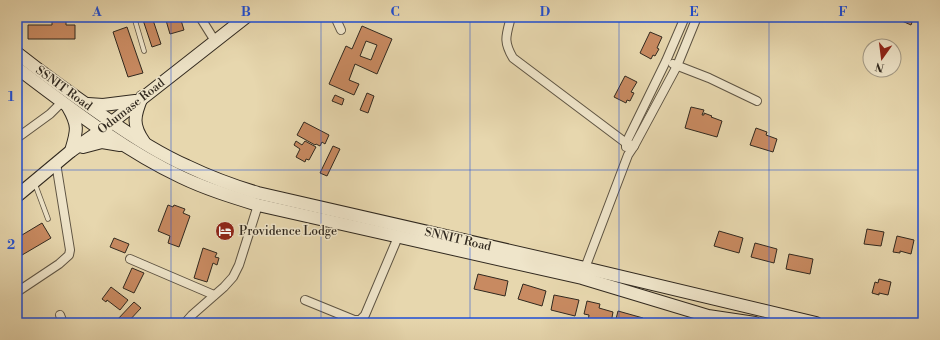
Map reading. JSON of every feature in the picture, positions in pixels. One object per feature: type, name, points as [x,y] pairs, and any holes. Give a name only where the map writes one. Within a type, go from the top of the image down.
[{"type":"street","points":[[200,17],[215,41]]},
{"type":"street","name":"Odumase Road","points":[[17,196],[71,151],[102,129],[246,17]]},
{"type":"street","points":[[335,17],[341,30]]},
{"type":"street","points":[[511,17],[506,35],[506,47],[513,58],[626,142],[634,146]]},
{"type":"street","points":[[628,155],[626,142],[666,62],[685,17]]},
{"type":"street","points":[[585,268],[628,155],[677,66],[697,17]]},
{"type":"street","name":"SSNIT Road","points":[[17,54],[111,122]]},
{"type":"street","points":[[666,62],[709,78],[757,101]]},
{"type":"street","name":"SSNIT Road","points":[[17,68],[65,104],[102,129]]},
{"type":"street","points":[[85,104],[103,105],[140,98],[135,121],[138,134],[145,145]]},
{"type":"street","points":[[17,138],[65,104],[74,117],[76,125],[76,134],[71,151]]},
{"type":"street","name":"SNNIT Road","points":[[111,122],[145,145],[186,166],[234,186],[258,193],[437,240],[585,268],[794,320],[812,323]]},
{"type":"street","name":"SNNIT Road","points":[[102,129],[128,147],[181,177],[232,197],[258,205],[398,237],[437,240]]},
{"type":"street","points":[[71,151],[102,142],[110,142],[128,147]]},
{"type":"street","points":[[17,292],[59,264],[69,255],[70,250],[56,163]]},
{"type":"street","points":[[185,323],[233,277],[239,265],[258,205]]},
{"type":"street","points":[[305,300],[354,320],[360,320],[365,315],[398,237]]},
{"type":"street","name":"SNNIT Road","points":[[457,244],[582,278],[707,320],[755,323]]},
{"type":"street","points":[[130,259],[214,295]]},
{"type":"lane","points":[[134,17],[144,51]]},
{"type":"lane","points":[[34,182],[48,219]]},
{"type":"building","points":[[52,17],[66,17],[66,25],[75,25],[75,39],[28,39],[28,25],[52,25]]},
{"type":"building","points":[[142,17],[152,17],[161,44],[152,47]]},
{"type":"building","points":[[165,17],[180,17],[184,30],[170,34]]},
{"type":"building","points":[[904,17],[914,17],[911,25],[902,21]]},
{"type":"building","points":[[362,26],[392,39],[377,74],[355,64],[349,80],[359,84],[354,95],[329,84],[346,46],[352,49]],"holes":[[[366,41],[377,45],[371,60],[360,56]]]},
{"type":"building","points":[[127,27],[143,73],[128,77],[113,32]]},
{"type":"building","points":[[650,32],[662,37],[657,48],[659,49],[655,56],[653,55],[651,59],[640,53]]},
{"type":"building","points":[[625,76],[637,82],[631,92],[634,93],[630,101],[627,100],[626,103],[614,97]]},
{"type":"building","points":[[367,93],[374,96],[368,113],[360,110]]},
{"type":"building","points":[[335,95],[344,99],[342,105],[332,101]]},
{"type":"building","points":[[691,107],[704,110],[702,115],[704,115],[704,113],[722,121],[717,137],[685,128]]},
{"type":"building","points":[[304,122],[329,135],[325,144],[322,142],[320,146],[315,145],[297,135]]},
{"type":"building","points":[[756,128],[767,132],[766,135],[777,139],[773,152],[750,145]]},
{"type":"building","points":[[296,141],[302,145],[305,141],[316,147],[309,160],[306,159],[305,162],[296,157],[300,149],[294,145]]},
{"type":"building","points":[[333,146],[340,149],[327,176],[320,173]]},
{"type":"building","points":[[168,205],[173,207],[174,205],[185,209],[183,213],[190,216],[179,247],[168,243],[170,236],[158,231]]},
{"type":"building","points":[[42,223],[51,238],[17,258],[17,238]]},
{"type":"building","points":[[867,229],[884,232],[881,246],[864,244]]},
{"type":"building","points":[[719,231],[743,238],[739,253],[714,246]]},
{"type":"building","points":[[897,236],[914,240],[911,254],[900,251],[900,253],[893,252]]},
{"type":"building","points":[[114,238],[129,244],[125,253],[110,247]]},
{"type":"building","points":[[755,243],[777,249],[774,263],[751,257]]},
{"type":"building","points":[[203,248],[217,253],[215,257],[219,258],[217,265],[213,263],[207,282],[194,278]]},
{"type":"building","points":[[789,254],[813,259],[810,274],[786,269]]},
{"type":"building","points":[[132,268],[144,273],[134,293],[123,288]]},
{"type":"building","points":[[478,274],[508,281],[505,296],[474,289]]},
{"type":"building","points":[[879,279],[891,282],[888,295],[872,293],[875,282],[878,283]]},
{"type":"building","points":[[523,284],[546,291],[542,306],[518,299]]},
{"type":"building","points":[[111,287],[128,300],[120,310],[107,300],[106,302],[102,299]]},
{"type":"building","points":[[554,295],[579,300],[575,316],[551,310]]},
{"type":"building","points":[[587,301],[600,304],[599,308],[613,312],[611,323],[595,323],[588,321],[589,315],[584,314]]},
{"type":"building","points":[[134,302],[141,308],[127,323],[118,323],[116,321]]},
{"type":"building","points":[[618,311],[643,318],[642,323],[615,323]]},
{"type":"place","name":"Providence Lodge","points":[[225,231]]}]
